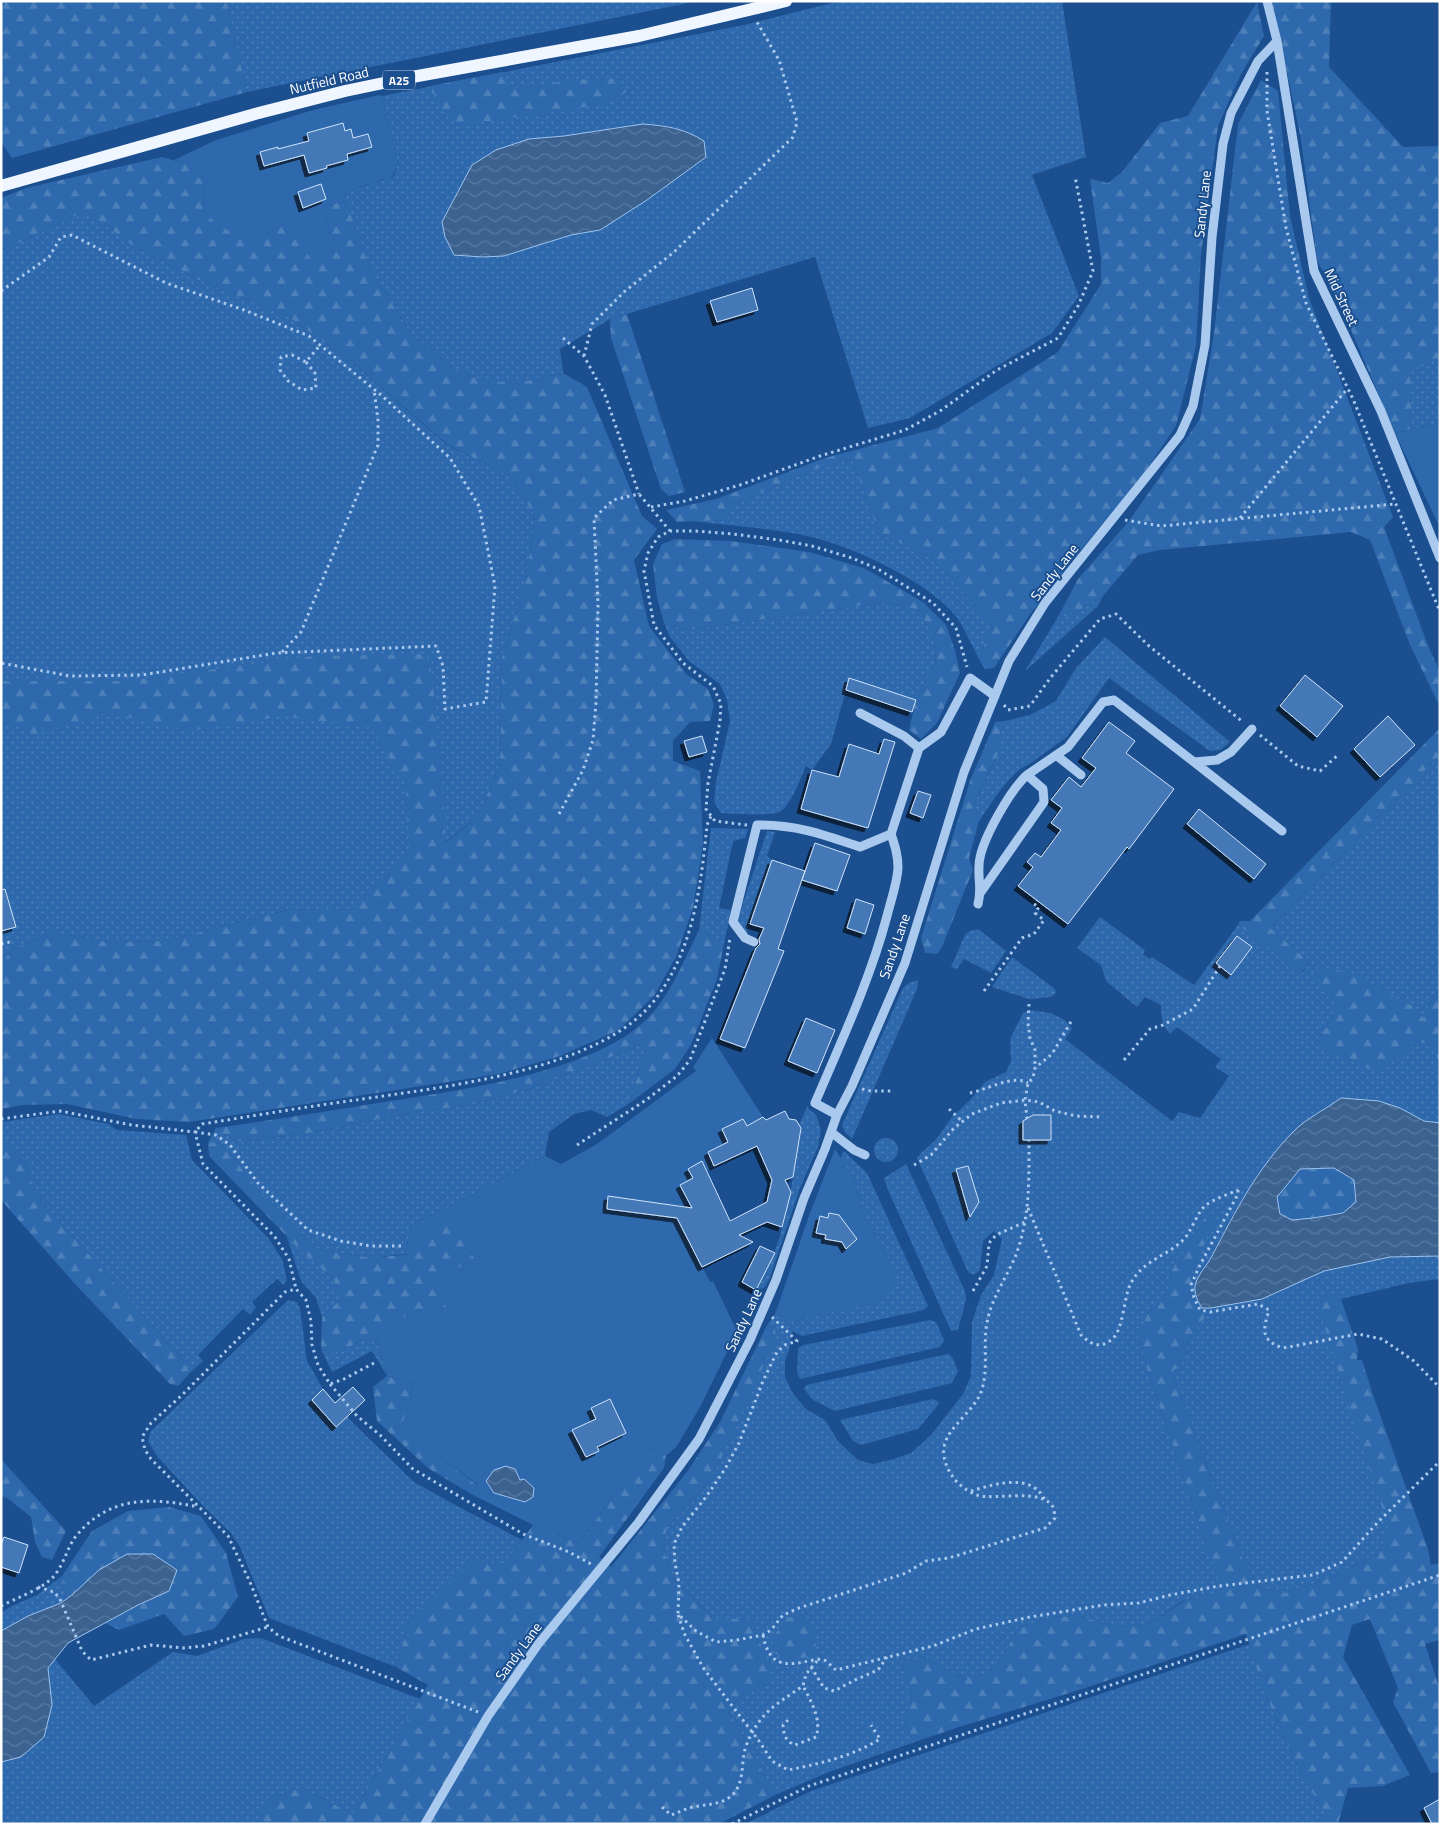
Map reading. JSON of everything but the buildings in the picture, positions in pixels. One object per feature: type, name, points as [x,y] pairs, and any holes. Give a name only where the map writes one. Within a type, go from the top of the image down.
[{"type":"main road","name":"Nutfield Road","points":[[1,186],[255,114],[345,91],[639,36],[786,1]]},
{"type":"street","name":"Mid Street","points":[[1267,1],[1277,41],[1314,271],[1381,411],[1440,558]]},
{"type":"street","name":"Sandy Lane","points":[[425,1824],[488,1716],[540,1643],[649,1509],[699,1439],[750,1340],[776,1280],[804,1198],[837,1116],[852,1086],[905,963],[964,772],[1009,661],[1045,603],[1180,435],[1193,406],[1205,344],[1212,238],[1223,144],[1231,113],[1258,61],[1277,41]]},
{"type":"street","points":[[837,1116],[816,1103],[876,955],[896,881],[898,866],[897,852],[891,834],[920,748],[941,732],[970,678],[995,696]]},
{"type":"street","points":[[978,904],[981,892],[978,865],[987,836],[1017,784],[1068,746],[1103,702],[1114,700],[1282,831]]},
{"type":"street","points":[[860,713],[904,736],[920,748]]},
{"type":"street","points":[[1194,762],[1217,760],[1231,752],[1252,729]]},
{"type":"street","points":[[1056,755],[1082,775]]},
{"type":"street","points":[[981,892],[1044,802],[1043,789],[1027,775]]},
{"type":"street","points":[[754,942],[745,938],[733,922],[757,825],[779,825],[808,830],[860,847],[891,834]]},
{"type":"street","points":[[831,1132],[854,1150],[865,1155]]},
{"type":"path","points":[[584,356],[592,324],[624,292],[674,252],[793,138],[797,122],[779,60],[757,22],[754,9]]},
{"type":"path","points":[[651,507],[740,485],[820,456],[905,430],[940,411],[997,370],[1058,338],[1078,306],[1093,271],[1075,176]]},
{"type":"path","points":[[1,291],[49,257],[62,238],[72,235],[166,283],[244,310],[310,336],[374,389],[450,458],[479,506],[495,586],[486,702],[445,709],[443,666],[436,646],[281,653],[142,675],[70,676],[1,663]]},
{"type":"path","points":[[563,338],[584,356],[604,395],[639,494],[670,531]]},
{"type":"path","points":[[306,362],[320,344]]},
{"type":"path","points":[[292,355],[306,362],[315,373],[316,388],[302,390],[288,381],[280,370],[281,357],[292,355]]},
{"type":"path","points":[[1240,519],[1348,388]]},
{"type":"path","points":[[281,653],[301,632],[378,445],[378,420],[374,389]]},
{"type":"path","points":[[559,814],[583,770],[593,740],[596,702],[598,604],[594,518],[613,500],[639,494]]},
{"type":"path","points":[[1115,518],[1161,526],[1395,504]]},
{"type":"path","points":[[757,825],[732,824],[715,820],[706,809],[708,783],[720,721],[721,704],[713,686],[682,663],[654,625],[644,571],[648,553],[658,537],[670,531],[695,531],[779,540],[836,553],[878,569],[933,603],[956,628],[970,678]]},
{"type":"path","points":[[995,696],[1008,710],[1030,706],[1051,677],[1100,619],[1116,614],[1149,646],[1298,766],[1320,771],[1338,755]]},
{"type":"path","points":[[600,1569],[569,1552],[522,1534],[413,1469],[380,1435],[357,1416],[330,1384],[318,1365],[312,1344],[306,1300],[296,1289],[289,1259],[275,1238],[202,1164],[196,1132],[202,1124],[482,1080],[539,1066],[579,1052],[616,1035],[634,1022],[657,998],[679,960],[693,922],[698,901],[707,825],[711,816]]},
{"type":"path","points":[[984,991],[1022,938],[1034,934],[1044,920],[1035,913],[1039,907],[1034,904],[1037,900]]},
{"type":"path","points":[[576,1145],[646,1100],[678,1076],[690,1060],[725,969],[733,922]]},
{"type":"path","points":[[1,944],[10,942]]},
{"type":"path","points":[[1124,1060],[1150,1029],[1163,1025],[1193,1009],[1220,966]]},
{"type":"path","points":[[1027,1118],[1026,1100],[1028,1083],[1033,1078],[1035,1068],[1035,1050],[1030,1038],[1028,1023],[1030,1004]]},
{"type":"path","points":[[1035,1068],[1052,1054],[1072,1020]]},
{"type":"path","points":[[970,1093],[1000,1083],[1023,1080],[1028,1083]]},
{"type":"path","points":[[852,1086],[871,1091],[894,1091]]},
{"type":"path","points":[[914,1165],[931,1155],[954,1128],[972,1114],[1001,1103],[1026,1100],[1039,1102],[1055,1111],[1076,1116],[1100,1118]]},
{"type":"path","points":[[949,1109],[963,1122]]},
{"type":"path","points":[[1,1119],[60,1111],[132,1126],[216,1135],[230,1145],[258,1183],[308,1230],[341,1241],[371,1246],[401,1246]]},
{"type":"path","points":[[1029,1140],[1026,1222],[1016,1253],[988,1318],[986,1370],[982,1391],[944,1444],[944,1457],[950,1474],[962,1486],[976,1495],[990,1497],[1026,1496],[1045,1500]]},
{"type":"path","points":[[1028,1208],[1081,1335],[1087,1342],[1094,1345],[1102,1345],[1112,1340],[1118,1332],[1131,1284],[1141,1269],[1175,1247],[1185,1238],[1206,1205],[1238,1190],[1238,1194],[1199,1267],[1192,1285],[1194,1298],[1200,1310],[1210,1312],[1258,1304],[1269,1310],[1265,1336],[1272,1344],[1283,1348],[1358,1334],[1382,1339],[1414,1360],[1440,1388]]},
{"type":"path","points":[[973,1291],[987,1266],[988,1243],[996,1235],[1026,1222]]},
{"type":"path","points":[[296,1289],[286,1292],[181,1396],[151,1423],[142,1437],[145,1450],[151,1460],[228,1536],[250,1582],[268,1627],[278,1636],[488,1716]]},
{"type":"path","points":[[762,1314],[773,1318],[797,1341],[784,1345],[777,1352],[763,1381],[739,1443],[706,1496],[682,1526],[674,1544],[675,1564],[679,1583],[678,1614],[685,1635],[704,1669],[772,1761],[788,1770],[811,1766],[867,1747],[880,1739],[871,1725]]},
{"type":"path","points":[[330,1384],[344,1379],[374,1363]]},
{"type":"path","points":[[763,1635],[766,1646],[776,1660],[785,1664],[823,1660],[836,1670],[933,1646],[976,1629],[1045,1614],[1104,1605],[1139,1603],[1219,1586],[1313,1575],[1342,1562],[1384,1515],[1440,1461]]},
{"type":"path","points":[[678,1614],[696,1631],[716,1642],[763,1635],[771,1630],[783,1616],[799,1608],[906,1573],[926,1561],[949,1558],[1045,1528],[1055,1518],[1053,1507],[1035,1487],[1020,1483],[992,1485],[971,1492]]},
{"type":"path","points":[[1,1606],[53,1578],[75,1538],[93,1518],[117,1506],[142,1501],[175,1502],[198,1507]]},
{"type":"path","points":[[732,1824],[809,1786],[1440,1575]]},
{"type":"path","points":[[38,1587],[54,1592],[60,1599],[82,1651],[91,1660],[151,1645],[183,1648],[204,1646],[268,1627]]},
{"type":"path","points":[[811,1667],[824,1688],[834,1691],[878,1670],[887,1657]]},
{"type":"path","points":[[788,1720],[783,1725],[788,1743],[795,1746],[816,1738],[818,1731],[817,1720],[803,1686],[806,1674],[819,1660]]},
{"type":"path","points":[[662,1807],[671,1815],[690,1808],[715,1805],[731,1796],[741,1779],[746,1747],[759,1720],[766,1711],[803,1686]]},
{"type":"green space","points":[[1,1],[226,1],[247,92],[12,158],[1,142]]},
{"type":"green space","points":[[226,1],[698,1],[247,92]]},
{"type":"green space","points":[[840,1],[1062,1],[1086,157],[1032,175],[1079,296],[1052,333],[910,418],[868,428],[815,257],[610,319],[560,349],[563,373],[521,382],[485,382],[450,367],[410,332],[369,267],[346,202],[345,192],[394,176],[398,163],[382,96],[744,25]]},
{"type":"green space","points":[[1272,1],[1331,1],[1329,67],[1403,147],[1440,146],[1440,357],[1410,372],[1412,429],[1395,433],[1342,309],[1317,260],[1301,139]]},
{"type":"green space","points":[[1257,2],[1264,36],[1241,74],[1218,126],[1201,255],[1196,346],[1176,426],[1140,479],[1031,613],[994,668],[985,669],[979,659],[992,624],[931,558],[879,533],[852,459],[807,472],[733,506],[726,520],[677,522],[666,510],[716,499],[825,458],[938,428],[1058,352],[1101,284],[1101,257],[1090,179],[1108,183],[1122,172],[1160,123],[1188,116]]},
{"type":"green space","points":[[502,72],[512,88],[585,79],[620,78],[626,92],[611,103],[462,125],[442,111],[430,86]]},
{"type":"green space","points":[[1261,80],[1278,91],[1290,216],[1309,298],[1393,517],[1384,527],[1427,643],[1440,672],[1440,707],[1410,645],[1370,540],[1351,532],[1160,550],[1138,555],[1103,596],[1071,616],[1058,617],[1078,579],[1129,521],[1200,419],[1214,333],[1238,124]]},
{"type":"green space","points":[[379,95],[382,96],[398,163],[393,176],[345,192],[346,201],[324,206],[331,234],[332,256],[313,262],[285,224],[258,238],[235,235],[203,213],[205,184],[187,164],[174,160],[216,140],[313,110]]},
{"type":"green space","points":[[162,157],[187,164],[205,184],[203,213],[258,238],[285,224],[331,234],[324,206],[346,201],[369,267],[410,332],[450,367],[485,382],[521,382],[563,373],[587,387],[642,516],[657,529],[634,560],[649,626],[686,674],[708,689],[714,705],[710,721],[690,722],[673,741],[673,761],[700,771],[703,845],[693,908],[676,957],[654,996],[619,1030],[560,1056],[499,1074],[189,1122],[136,1119],[67,1104],[23,1105],[1,1109],[1,964],[11,950],[50,932],[107,942],[164,941],[292,909],[353,912],[409,854],[406,786],[372,728],[282,716],[189,731],[111,713],[33,735],[16,726],[1,728],[1,681],[125,681],[315,656],[426,654],[432,674],[446,842],[477,818],[500,764],[502,657],[526,579],[535,516],[508,475],[448,445],[352,362],[289,317],[199,280],[135,247],[86,211],[1,251],[1,198],[26,188]]},
{"type":"green space","points":[[86,211],[135,247],[199,280],[289,317],[352,362],[447,445],[508,475],[535,516],[526,579],[502,657],[500,764],[477,818],[445,842],[409,854],[353,913],[292,909],[164,941],[107,942],[50,932],[11,950],[1,964],[1,251]]},
{"type":"green space","points":[[627,314],[685,492],[669,496],[661,489],[611,338],[610,319]]},
{"type":"green space","points":[[1440,357],[1440,423],[1412,429],[1409,371]]},
{"type":"green space","points":[[1440,423],[1440,528],[1395,433]]},
{"type":"green space","points":[[852,459],[879,533],[931,558],[992,624],[979,659],[958,619],[946,605],[910,579],[889,567],[845,548],[807,536],[694,521],[726,520],[733,506],[807,472]]},
{"type":"green space","points":[[675,539],[731,541],[809,552],[864,568],[923,602],[946,625],[955,650],[960,673],[937,723],[921,739],[909,730],[916,700],[936,661],[933,634],[919,610],[886,602],[687,630],[664,623],[657,598],[653,564],[662,544]]},
{"type":"green space","points":[[1103,596],[1098,606],[1025,671],[1058,617],[1071,616]]},
{"type":"green space","points":[[886,602],[919,610],[933,634],[936,661],[916,700],[849,679],[831,744],[812,770],[806,766],[787,805],[779,812],[767,814],[721,813],[714,802],[716,782],[730,721],[727,700],[720,684],[689,661],[670,637],[664,623],[687,630]]},
{"type":"green space","points":[[1105,637],[1230,742],[1220,750],[1210,751],[1109,678],[1067,737],[1014,774],[979,821],[974,803],[999,752],[997,743],[1005,721],[1030,715],[1056,701],[1076,668]]},
{"type":"green space","points":[[1005,721],[997,743],[999,752],[974,802],[979,821],[969,858],[973,870],[942,947],[937,954],[925,953],[921,938],[970,781],[995,722]]},
{"type":"green space","points":[[1440,728],[1440,755],[1270,928],[1310,962],[1301,973],[1238,925],[1240,921],[1250,921]]},
{"type":"green space","points":[[1440,755],[1440,990],[1434,996],[1423,1018],[1327,995],[1339,1003],[1319,1040],[1414,1040],[1437,1048],[1437,1072],[1440,1074],[1440,1123],[1424,1121],[1400,1108],[1379,1101],[1260,1171],[1233,1215],[1195,1287],[1192,1272],[1200,1252],[1172,1270],[1168,1297],[1148,1313],[1146,1366],[1208,1551],[1225,1592],[1183,1601],[1146,1625],[1118,1627],[1085,1618],[1057,1616],[1018,1628],[1000,1662],[987,1674],[964,1679],[922,1656],[902,1662],[912,1696],[904,1724],[915,1742],[829,1772],[775,1795],[728,1711],[740,1696],[770,1683],[713,1618],[671,1576],[663,1546],[667,1527],[699,1495],[720,1461],[775,1328],[767,1325],[775,1314],[793,1320],[874,1303],[892,1266],[862,1211],[854,1178],[840,1158],[844,1151],[867,1173],[928,1306],[924,1310],[802,1336],[792,1331],[785,1361],[785,1377],[792,1392],[806,1409],[825,1420],[838,1441],[858,1460],[873,1464],[911,1453],[931,1435],[963,1394],[971,1376],[972,1322],[981,1295],[994,1275],[1002,1239],[994,1231],[983,1241],[980,1270],[974,1275],[968,1272],[917,1158],[936,1140],[952,1117],[985,1082],[1006,1072],[1011,1061],[1010,1039],[1023,1013],[1029,1010],[1051,1013],[1066,1021],[1072,1029],[1065,1039],[1172,1121],[1179,1112],[1200,1118],[1229,1076],[1215,1067],[1221,1059],[1177,1027],[1170,1034],[1162,1021],[1161,1005],[1145,997],[1137,1007],[1106,981],[1101,965],[1077,948],[1100,917],[1145,950],[1143,954],[1149,959],[1152,957],[1194,985],[1238,925],[1302,973],[1310,962],[1270,928]]},
{"type":"green space","points":[[711,828],[748,829],[745,838],[733,841],[719,908],[731,910],[724,944],[699,930]]},
{"type":"green space","points":[[767,831],[775,832],[767,856],[772,860],[746,934],[738,921]]},
{"type":"green space","points":[[978,929],[1006,951],[991,973],[964,959],[957,969],[951,967],[965,935],[970,931]]},
{"type":"green space","points":[[699,930],[724,944],[717,979],[691,1045],[675,1069],[630,1103],[647,1041],[529,1089],[466,1106],[415,1112],[309,1133],[237,1142],[216,1128],[486,1085],[560,1066],[594,1053],[624,1037],[648,1018],[656,1009],[676,976]]},
{"type":"green space","points":[[1012,957],[1055,989],[1056,993],[1051,997],[1029,999],[992,987]]},
{"type":"green space","points":[[1319,967],[1349,972],[1416,1008],[1423,1018],[1434,996],[1440,990],[1440,1074],[1437,1072],[1437,1048],[1414,1040],[1410,1048],[1379,1073],[1329,1052],[1319,1040],[1339,1003],[1327,995],[1310,978]]},
{"type":"green space","points":[[918,980],[917,989],[852,1139],[845,1132],[842,1125],[903,988],[909,983]]},
{"type":"green space","points":[[712,1038],[763,1117],[758,1120],[750,1132],[743,1119],[722,1129],[728,1142],[708,1152],[714,1166],[705,1172],[700,1163],[688,1168],[693,1178],[680,1185],[689,1203],[673,1208],[710,1282],[713,1281],[736,1329],[731,1344],[700,1407],[677,1446],[666,1456],[652,1448],[626,1475],[579,1543],[533,1525],[471,1494],[477,1484],[440,1457],[403,1423],[414,1384],[387,1376],[377,1339],[391,1325],[415,1311],[446,1307],[433,1281],[475,1259],[448,1220],[421,1238],[411,1254],[405,1254],[412,1224],[443,1210],[545,1156],[561,1164],[597,1144],[696,1071],[693,1067]]},
{"type":"green space","points":[[647,1041],[630,1103],[607,1117],[591,1110],[574,1114],[549,1132],[545,1156],[443,1210],[412,1224],[405,1254],[371,1258],[318,1249],[251,1182],[230,1152],[220,1142],[208,1143],[216,1128],[237,1142],[309,1133],[415,1112],[466,1106],[529,1089]]},
{"type":"green space","points":[[807,1107],[816,1115],[821,1130],[818,1147],[800,1188],[769,1280],[764,1288],[756,1290],[771,1261],[780,1236],[788,1206],[801,1130],[799,1125]]},
{"type":"green space","points":[[59,1114],[108,1124],[117,1130],[186,1135],[192,1160],[269,1239],[282,1259],[287,1280],[284,1285],[277,1279],[252,1302],[256,1307],[250,1315],[243,1309],[198,1355],[203,1361],[190,1373],[183,1360],[36,1195],[27,1165],[1,1141],[1,1122]]},
{"type":"green space","points":[[886,1138],[891,1139],[897,1145],[897,1155],[891,1161],[886,1162],[881,1161],[875,1155],[874,1150],[875,1145],[881,1139]]},
{"type":"green space","points":[[1,1141],[27,1165],[36,1195],[183,1360],[190,1373],[178,1386],[170,1384],[76,1285],[1,1200]]},
{"type":"green space","points":[[220,1142],[230,1152],[251,1182],[318,1249],[371,1258],[411,1254],[421,1238],[448,1219],[475,1259],[447,1307],[415,1311],[391,1325],[377,1339],[363,1339],[338,1354],[321,1349],[322,1317],[341,1299],[333,1279],[297,1247],[209,1156],[208,1143]]},
{"type":"green space","points":[[835,1149],[854,1178],[862,1211],[892,1266],[896,1288],[889,1296],[874,1303],[793,1320],[775,1314],[810,1213]]},
{"type":"green space","points":[[906,1164],[965,1291],[966,1299],[958,1330],[951,1331],[884,1178]]},
{"type":"green space","points":[[1334,1168],[1354,1180],[1356,1202],[1343,1213],[1313,1218],[1292,1220],[1280,1214],[1277,1197],[1300,1169]]},
{"type":"green space","points":[[1206,1216],[1214,1222],[1192,1272],[1197,1300],[1207,1315],[1188,1339],[1186,1357],[1172,1373],[1243,1560],[1260,1588],[1285,1593],[1327,1579],[1375,1555],[1390,1533],[1317,1303],[1326,1292],[1341,1299],[1358,1349],[1357,1360],[1362,1360],[1428,1549],[1431,1565],[1440,1563],[1440,1640],[1425,1644],[1440,1690],[1440,1772],[1431,1773],[1393,1702],[1398,1688],[1370,1619],[1352,1625],[1343,1657],[1410,1775],[1383,1786],[1348,1788],[1338,1824],[1313,1824],[1326,1815],[1302,1775],[1266,1697],[1246,1634],[915,1742],[904,1724],[912,1696],[902,1662],[922,1656],[964,1679],[987,1674],[1000,1662],[1018,1628],[1057,1616],[1085,1618],[1118,1627],[1146,1625],[1186,1600],[1224,1592],[1208,1551],[1146,1366],[1139,1338],[1148,1313],[1168,1297],[1172,1270]]},
{"type":"green space","points":[[287,1237],[333,1279],[341,1299],[322,1317],[316,1298],[301,1281]]},
{"type":"green space","points":[[1440,1256],[1440,1279],[1409,1283],[1341,1299],[1326,1292],[1390,1533],[1375,1555],[1327,1579],[1285,1593],[1260,1588],[1243,1560],[1172,1373],[1186,1357],[1188,1339],[1207,1315],[1202,1308],[1262,1299],[1324,1271],[1390,1257]]},
{"type":"green space","points":[[288,1300],[297,1302],[300,1308],[307,1361],[323,1389],[353,1423],[414,1482],[522,1540],[505,1563],[409,1620],[396,1667],[269,1618],[240,1547],[231,1533],[157,1456],[148,1441],[151,1431]]},
{"type":"green space","points":[[930,1320],[936,1322],[944,1340],[940,1347],[800,1379],[797,1373],[798,1348],[804,1345]]},
{"type":"green space","points":[[767,1325],[775,1328],[776,1338],[720,1461],[699,1495],[667,1527],[663,1546],[671,1576],[713,1618],[753,1620],[769,1670],[770,1683],[740,1696],[728,1711],[775,1795],[719,1824],[255,1824],[272,1797],[302,1788],[353,1814],[428,1685],[396,1667],[409,1620],[473,1562],[505,1563],[533,1525],[579,1543],[626,1475],[652,1448],[666,1456],[664,1468],[599,1557],[611,1567],[687,1472],[720,1422]]},
{"type":"green space","points":[[363,1339],[377,1339],[387,1376],[372,1351],[332,1372],[321,1349],[338,1354]]},
{"type":"green space","points":[[948,1354],[952,1357],[958,1371],[952,1383],[835,1411],[813,1400],[804,1389],[806,1385]]},
{"type":"green space","points":[[387,1376],[414,1384],[403,1423],[440,1457],[477,1485],[471,1494],[428,1468],[377,1421],[373,1387]]},
{"type":"green space","points":[[933,1399],[939,1402],[938,1405],[918,1429],[861,1445],[853,1441],[840,1420]]},
{"type":"green space","points":[[1,1459],[66,1531],[52,1560],[42,1557],[35,1542],[31,1517],[7,1498],[1,1496]]},
{"type":"green space","points":[[169,1507],[201,1516],[226,1553],[238,1597],[214,1629],[184,1636],[164,1614],[119,1630],[105,1623],[169,1591],[73,1594],[66,1599],[62,1576],[92,1531],[128,1511]]},
{"type":"green space","points":[[62,1576],[66,1599],[61,1603],[28,1616],[1,1631],[1,1613],[37,1595]]},
{"type":"green space","points":[[800,1614],[810,1619],[815,1635],[816,1656],[783,1660],[775,1653],[772,1640],[784,1620]]},
{"type":"green space","points":[[261,1638],[420,1699],[353,1814],[302,1788],[272,1797],[255,1824],[1,1824],[1,1762],[21,1757],[52,1705],[48,1668],[55,1659],[94,1706],[173,1652],[197,1656],[244,1639]]},
{"type":"green space","points":[[1250,1644],[1266,1697],[1302,1775],[1326,1815],[1313,1824],[745,1824],[811,1791]]},
{"type":"water","points":[[643,124],[675,128],[689,133],[704,141],[706,157],[647,200],[600,230],[571,235],[504,256],[454,255],[445,237],[442,222],[472,165],[496,150],[529,139],[564,136]]},
{"type":"water","points":[[1341,1098],[1379,1101],[1400,1108],[1424,1121],[1440,1123],[1440,1256],[1390,1257],[1324,1271],[1262,1299],[1202,1308],[1196,1295],[1196,1282],[1258,1175],[1281,1145],[1299,1126]],"holes":[[[1334,1168],[1354,1180],[1356,1202],[1343,1213],[1292,1220],[1280,1214],[1277,1197],[1300,1169]]]},
{"type":"water","points":[[506,1466],[515,1469],[520,1480],[524,1479],[534,1488],[533,1497],[525,1502],[494,1493],[486,1481],[494,1470]]},
{"type":"water","points":[[127,1554],[153,1554],[177,1570],[169,1591],[138,1605],[68,1643],[48,1668],[52,1705],[44,1737],[21,1757],[1,1762],[1,1631],[28,1616],[61,1603],[99,1570]]}]
